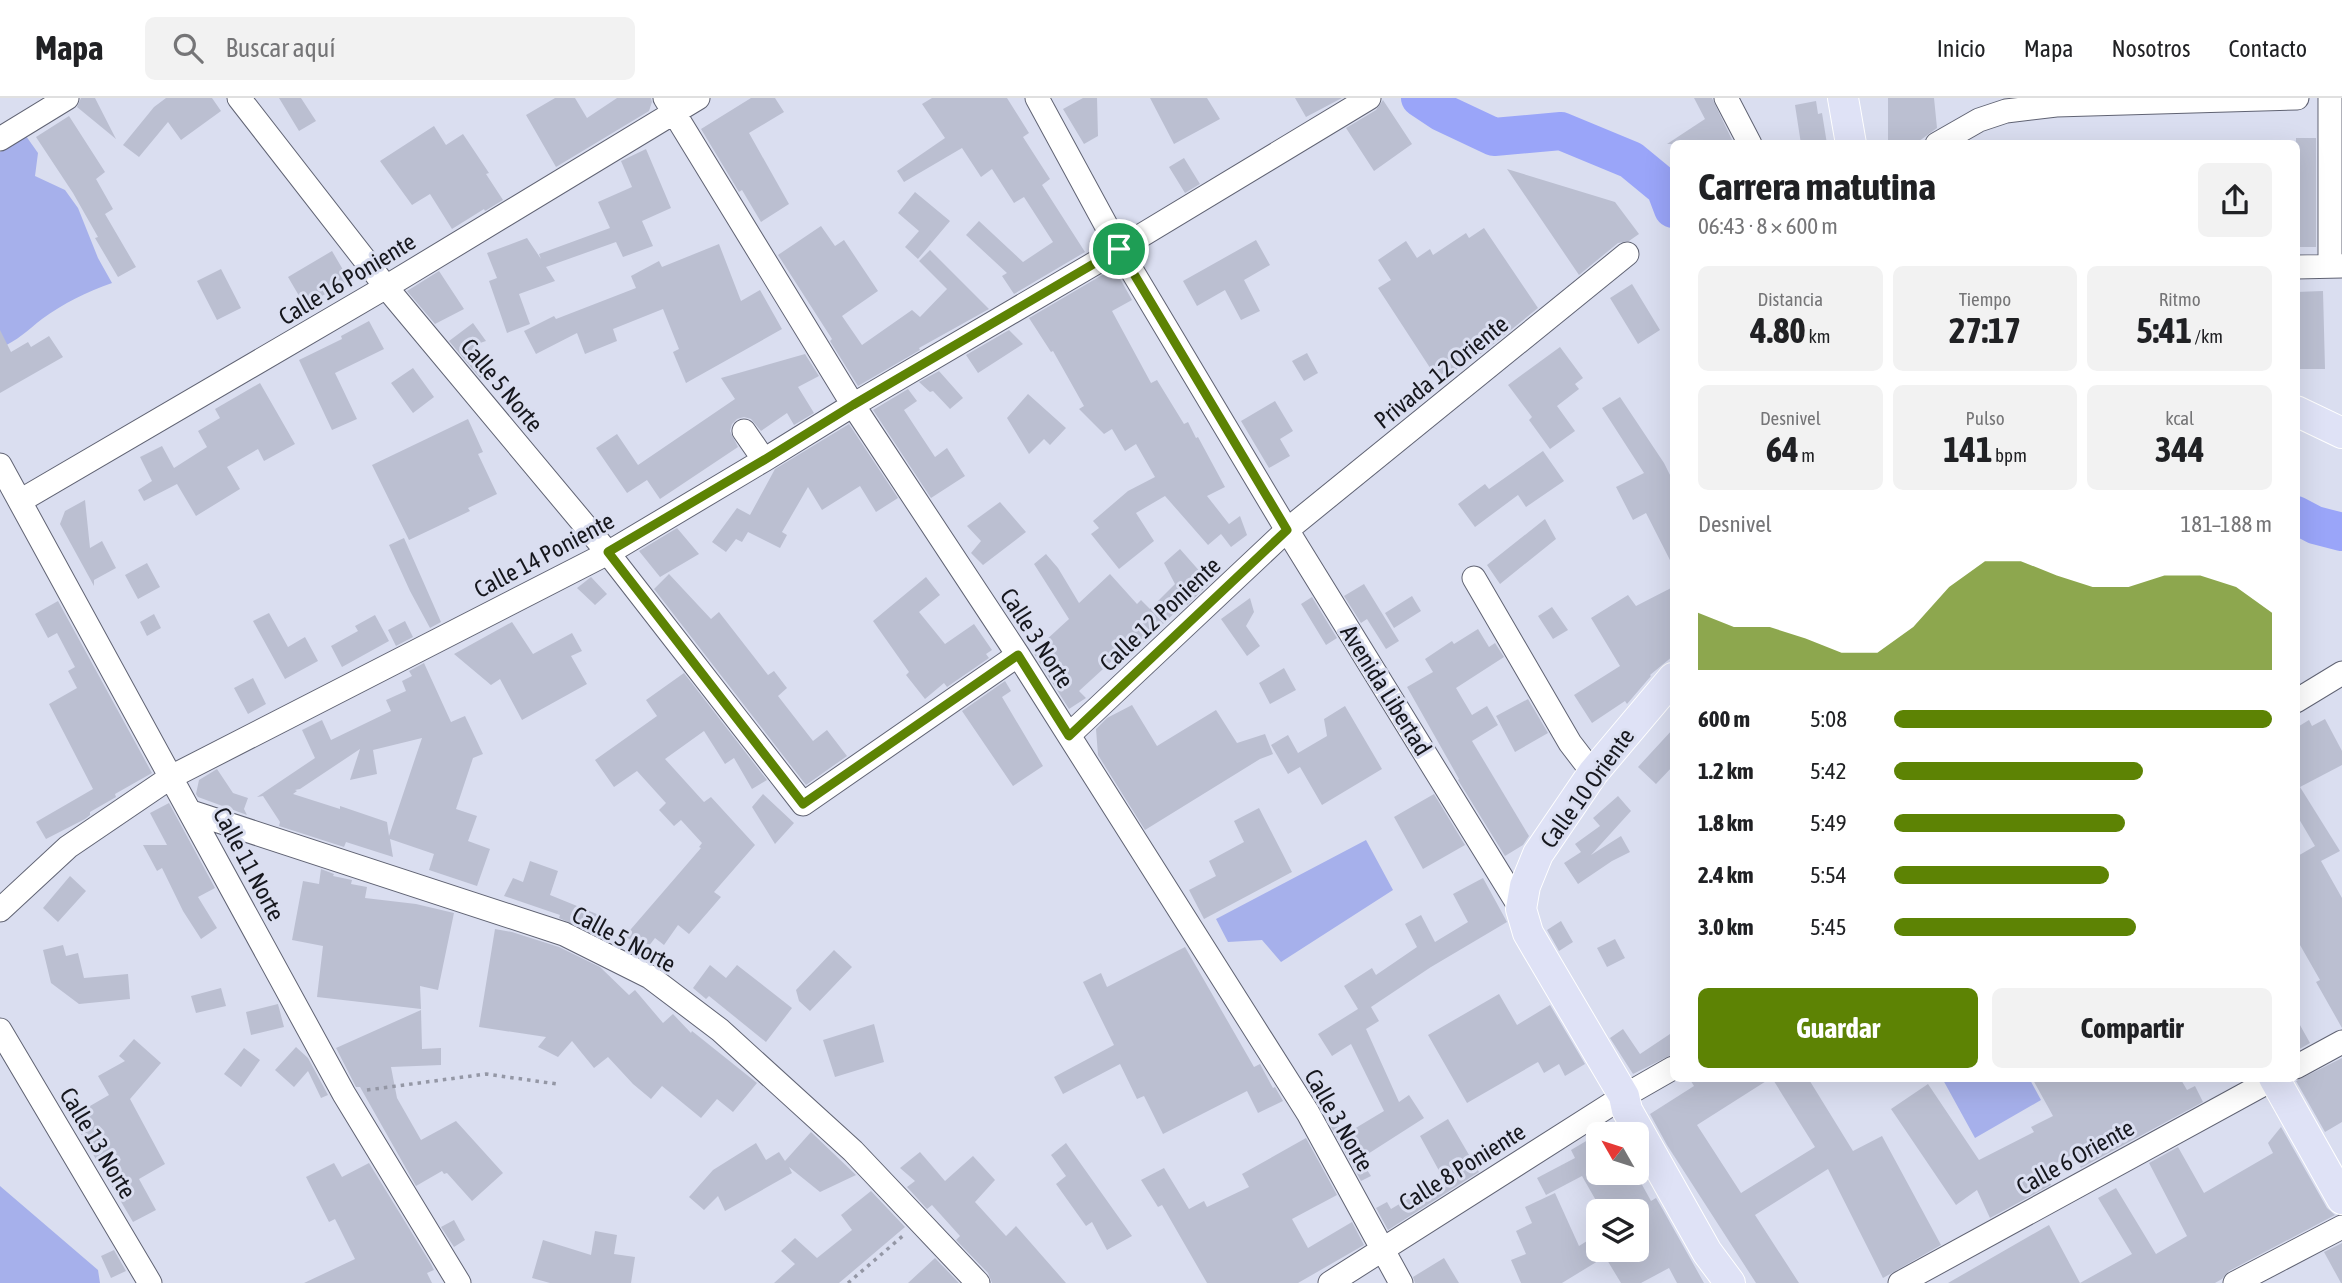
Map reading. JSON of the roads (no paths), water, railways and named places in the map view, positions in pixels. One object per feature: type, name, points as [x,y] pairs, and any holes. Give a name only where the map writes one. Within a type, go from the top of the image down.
[{"type":"main road","points":[[1843,98],[1850,138]]},
{"type":"main road","points":[[1850,138],[1855,98]]},
{"type":"main road","points":[[2300,413],[2342,433]]},
{"type":"main road","name":"Calle 10 Oriente","points":[[1521,909],[1525,886],[1538,855],[1592,774],[1670,682]]},
{"type":"main road","name":"Avenida Libertad","points":[[1521,909],[1528,933],[1624,1097],[1628,1110],[1707,1252],[1730,1283]]},
{"type":"main road","points":[[2276,1082],[2342,1199]]},
{"type":"street","points":[[0,139],[67,98]]},
{"type":"street","name":"Calle 5 Norte","points":[[239,98],[386,287],[608,552],[803,804],[1018,655]]},
{"type":"street","name":"Calle 16 Poniente","points":[[20,501],[386,287],[670,105],[698,98]]},
{"type":"street","name":"Avenida Libertad","points":[[1037,98],[1119,249],[1287,530],[1521,909]]},
{"type":"street","name":"Calle 14 Poniente","points":[[0,911],[68,847],[171,777],[608,552],[1369,98]]},
{"type":"street","points":[[1726,98],[1749,140]]},
{"type":"street","points":[[1944,140],[1979,120],[2006,110],[2056,105],[2297,98]]},
{"type":"street","points":[[2300,267],[2336,266],[2330,98]]},
{"type":"street","name":"Calle 3 Norte","points":[[670,105],[853,405],[1018,655],[1308,1113],[1401,1283]]},
{"type":"street","points":[[1979,120],[1979,140]]},
{"type":"street","name":"Privada 12 Oriente","points":[[1287,530],[1627,254]]},
{"type":"street","points":[[744,431],[764,460]]},
{"type":"street","name":"Calle 11 Norte","points":[[0,465],[344,1094],[459,1283]]},
{"type":"street","name":"Calle 12 Poniente","points":[[1069,736],[1287,530]]},
{"type":"street","points":[[1474,578],[1570,743],[1592,774]]},
{"type":"street","points":[[2300,699],[2342,673]]},
{"type":"street","name":"Calle 5 Norte","points":[[191,812],[564,934],[650,977],[720,1030],[789,1091],[853,1152],[978,1283]]},
{"type":"street","name":"Calle 13 Norte","points":[[0,1030],[150,1283]]},
{"type":"street","points":[[2300,1065],[2342,1042]]},
{"type":"street","name":"Calle 8 Poniente","points":[[1330,1283],[1670,1070]]},
{"type":"street","name":"Calle 6 Oriente","points":[[1900,1283],[2267,1082]]},
{"type":"street","points":[[2235,1283],[2342,1227]]},
{"type":"waterway","points":[[1420,98],[1441,112],[1494,137],[1561,131],[1631,160],[1665,188],[1670,201]]},
{"type":"waterway","points":[[2300,517],[2315,525],[2342,532]]}]
